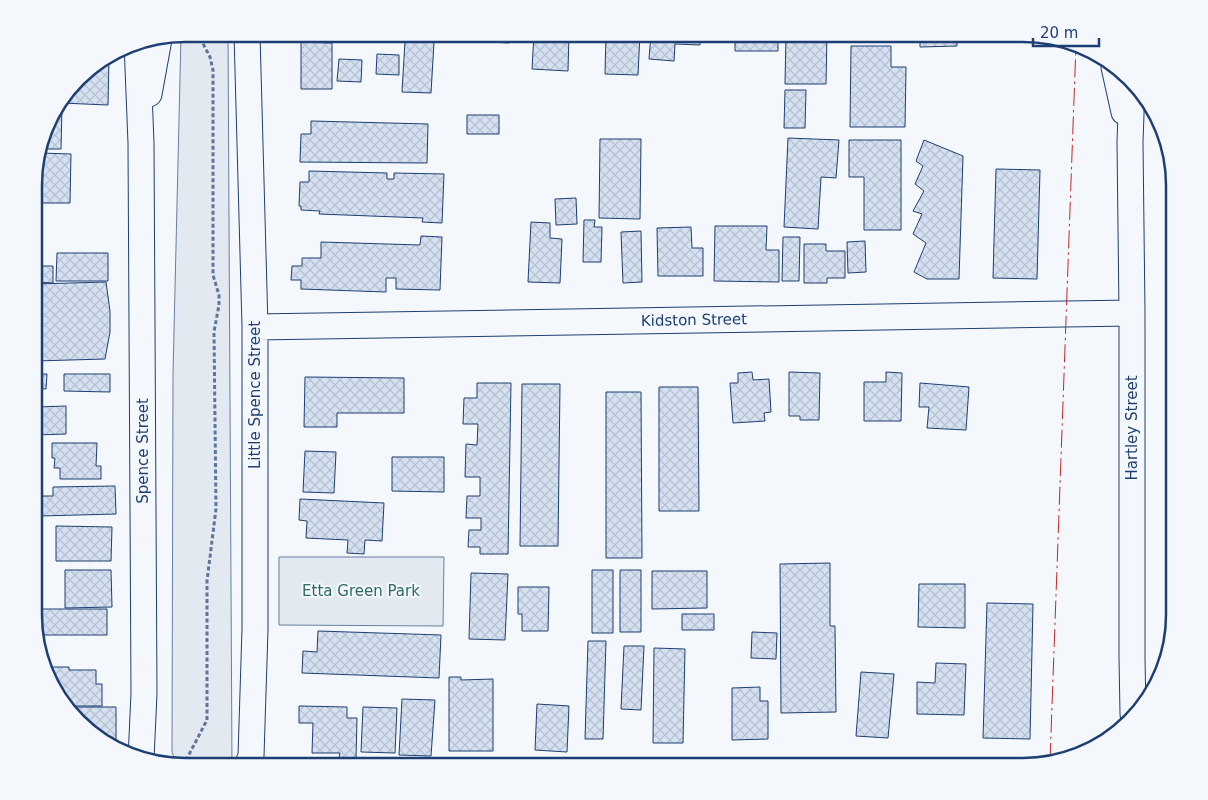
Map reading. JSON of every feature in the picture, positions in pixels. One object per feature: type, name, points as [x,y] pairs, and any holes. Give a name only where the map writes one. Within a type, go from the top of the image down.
[{"type":"street","name":"Little Spence Street","points":[[248,42],[255,326],[255,629],[251,758]]},
{"type":"street","name":"Spence Street","points":[[141,143],[158,45]]},
{"type":"street","name":"Spence Street","points":[[137,51],[141,143],[144,693],[141,751]]},
{"type":"street","name":"Hartley Street","points":[[1116,77],[1130,142]]},
{"type":"street","name":"Hartley Street","points":[[1132,93],[1130,142],[1133,705]]},
{"type":"street","name":"Kidston Street","points":[[255,326],[1132,313]]},
{"type":"path","points":[[187,758],[207,720],[207,581],[216,509],[214,332],[219,295],[213,275],[213,70],[210,57],[202,42]]},
{"type":"green space","points":[[228,42],[232,758],[186,758],[174,757],[172,752],[173,374],[181,43]]},
{"type":"green space","name":"Etta Green Park","points":[[279,557],[444,557],[443,626],[279,625]]},
{"type":"building","points":[[301,42],[332,43],[332,89],[301,89]]},
{"type":"building","points":[[405,42],[434,42],[431,93],[402,92]]},
{"type":"building","points":[[534,42],[569,42],[568,71],[532,69]]},
{"type":"building","points":[[606,42],[640,42],[638,75],[605,74]]},
{"type":"building","points":[[650,42],[700,42],[700,45],[675,44],[674,61],[649,59]]},
{"type":"building","points":[[735,42],[778,42],[778,51],[735,51]]},
{"type":"building","points":[[786,42],[827,42],[826,84],[785,84]]},
{"type":"building","points":[[920,42],[957,42],[957,46],[920,47]]},
{"type":"building","points":[[851,46],[891,46],[891,67],[906,67],[905,127],[850,127]]},
{"type":"building","points":[[377,54],[399,55],[399,75],[376,74]]},
{"type":"building","points":[[339,59],[362,60],[361,82],[337,81]]},
{"type":"building","points":[[109,65],[108,105],[69,103],[91,78]]},
{"type":"building","points":[[785,90],[806,90],[805,128],[784,128]]},
{"type":"building","points":[[62,114],[61,149],[47,149]]},
{"type":"building","points":[[467,115],[499,115],[499,134],[467,134]]},
{"type":"building","points":[[311,121],[428,124],[427,163],[300,162],[301,134],[311,134]]},
{"type":"building","points":[[788,138],[839,140],[836,178],[821,177],[818,229],[784,227]]},
{"type":"building","points":[[600,139],[641,139],[640,219],[599,218]]},
{"type":"building","points":[[849,140],[901,140],[901,230],[864,230],[864,177],[849,177]]},
{"type":"building","points":[[924,140],[963,156],[959,279],[927,279],[914,272],[926,243],[913,234],[922,214],[913,211],[924,191],[915,184],[923,166],[916,161]]},
{"type":"building","points":[[46,153],[71,154],[70,203],[42,203]]},
{"type":"building","points":[[996,169],[1040,170],[1037,279],[993,278]]},
{"type":"building","points":[[309,171],[387,173],[387,179],[394,179],[394,173],[444,174],[442,223],[422,222],[423,218],[319,214],[320,211],[301,210],[301,206],[299,206],[300,182],[309,182]]},
{"type":"building","points":[[576,198],[577,224],[556,225],[555,199]]},
{"type":"building","points":[[584,220],[595,220],[594,227],[602,227],[601,262],[583,262]]},
{"type":"building","points":[[531,222],[550,223],[550,238],[562,239],[560,283],[528,282]]},
{"type":"building","points":[[715,226],[767,226],[766,250],[779,250],[779,282],[714,281]]},
{"type":"building","points":[[691,227],[692,248],[703,248],[703,276],[658,276],[657,228]]},
{"type":"building","points":[[641,231],[642,282],[623,283],[621,232]]},
{"type":"building","points":[[421,236],[442,237],[440,290],[396,289],[396,278],[386,278],[386,292],[301,289],[301,280],[291,280],[292,266],[302,266],[302,258],[321,258],[321,242],[420,245]]},
{"type":"building","points":[[783,237],[800,237],[799,281],[782,281]]},
{"type":"building","points":[[865,241],[866,272],[848,273],[847,242]]},
{"type":"building","points":[[804,244],[826,244],[826,251],[845,251],[845,278],[827,278],[827,283],[804,283]]},
{"type":"building","points":[[57,253],[108,253],[108,281],[56,281]]},
{"type":"building","points":[[42,266],[53,266],[53,283],[42,282]]},
{"type":"building","points":[[106,282],[110,311],[110,332],[105,359],[42,361],[42,284]]},
{"type":"building","points":[[752,372],[753,380],[769,379],[771,412],[764,413],[765,421],[733,423],[730,383],[738,383],[738,373]]},
{"type":"building","points":[[789,372],[820,373],[819,420],[800,420],[800,416],[789,416]]},
{"type":"building","points":[[886,372],[902,373],[901,421],[864,421],[864,382],[886,382]]},
{"type":"building","points":[[42,374],[47,374],[46,389],[42,389]]},
{"type":"building","points":[[64,374],[110,374],[110,392],[64,391]]},
{"type":"building","points":[[305,377],[404,378],[404,413],[337,413],[337,427],[304,427]]},
{"type":"building","points":[[477,383],[511,383],[508,554],[480,554],[480,547],[468,547],[469,530],[481,530],[481,518],[466,518],[467,496],[480,496],[480,477],[465,477],[466,444],[477,445],[478,424],[463,424],[464,398],[477,398]]},
{"type":"building","points":[[920,383],[969,387],[966,430],[927,428],[929,407],[919,407]]},
{"type":"building","points":[[522,384],[560,384],[558,546],[520,546]]},
{"type":"building","points":[[659,387],[698,387],[699,511],[659,511]]},
{"type":"building","points":[[606,392],[641,392],[642,558],[606,558]]},
{"type":"building","points":[[66,406],[66,434],[42,435],[42,407]]},
{"type":"building","points":[[52,443],[97,443],[96,466],[101,466],[101,479],[60,479],[60,468],[54,468],[55,458],[52,458]]},
{"type":"building","points":[[305,451],[336,452],[334,493],[303,492]]},
{"type":"building","points":[[392,457],[444,457],[444,492],[392,491]]},
{"type":"building","points":[[115,486],[116,514],[42,516],[42,496],[53,496],[53,487]]},
{"type":"building","points":[[300,499],[384,503],[382,541],[365,540],[364,554],[347,553],[348,540],[306,538],[307,521],[299,520]]},
{"type":"building","points":[[56,526],[112,527],[111,561],[56,561]]},
{"type":"building","points":[[830,563],[830,626],[835,626],[836,712],[781,713],[780,564]]},
{"type":"building","points":[[65,570],[111,570],[112,607],[65,608]]},
{"type":"building","points":[[592,570],[613,570],[613,633],[592,633]]},
{"type":"building","points":[[620,570],[641,570],[641,632],[620,632]]},
{"type":"building","points":[[652,571],[707,571],[707,608],[652,609]]},
{"type":"building","points":[[471,573],[508,574],[505,640],[469,639]]},
{"type":"building","points":[[919,584],[965,584],[965,628],[918,627]]},
{"type":"building","points":[[518,587],[549,587],[548,631],[522,631],[522,614],[518,614]]},
{"type":"building","points":[[987,603],[1033,604],[1030,739],[983,738]]},
{"type":"building","points":[[42,609],[107,609],[107,635],[44,635]]},
{"type":"building","points":[[682,614],[714,614],[714,630],[682,630]]},
{"type":"building","points":[[318,631],[441,635],[439,678],[302,673],[303,651],[317,652]]},
{"type":"building","points":[[752,632],[777,633],[776,659],[751,658]]},
{"type":"building","points":[[588,641],[606,641],[603,739],[585,739]]},
{"type":"building","points":[[624,646],[644,646],[641,710],[621,709]]},
{"type":"building","points":[[654,648],[685,649],[683,743],[653,743]]},
{"type":"building","points":[[936,663],[966,664],[964,715],[917,714],[917,682],[935,683]]},
{"type":"building","points":[[52,667],[69,667],[69,670],[96,670],[96,684],[102,684],[102,706],[75,706]]},
{"type":"building","points":[[861,672],[894,674],[888,738],[856,736]]},
{"type":"building","points":[[449,677],[461,677],[461,680],[493,679],[493,751],[449,751]]},
{"type":"building","points":[[760,687],[760,701],[768,701],[768,739],[732,740],[732,688]]},
{"type":"building","points":[[402,699],[435,700],[431,756],[399,755]]},
{"type":"building","points":[[537,704],[569,706],[567,752],[535,750]]},
{"type":"building","points":[[299,706],[347,707],[347,718],[357,718],[356,758],[339,758],[340,753],[312,753],[313,723],[299,723]]},
{"type":"building","points":[[76,707],[116,707],[116,739],[91,722]]},
{"type":"building","points":[[363,707],[397,708],[395,753],[361,752]]},
{"type":"power","points":[[1050,755],[1076,53]]}]
